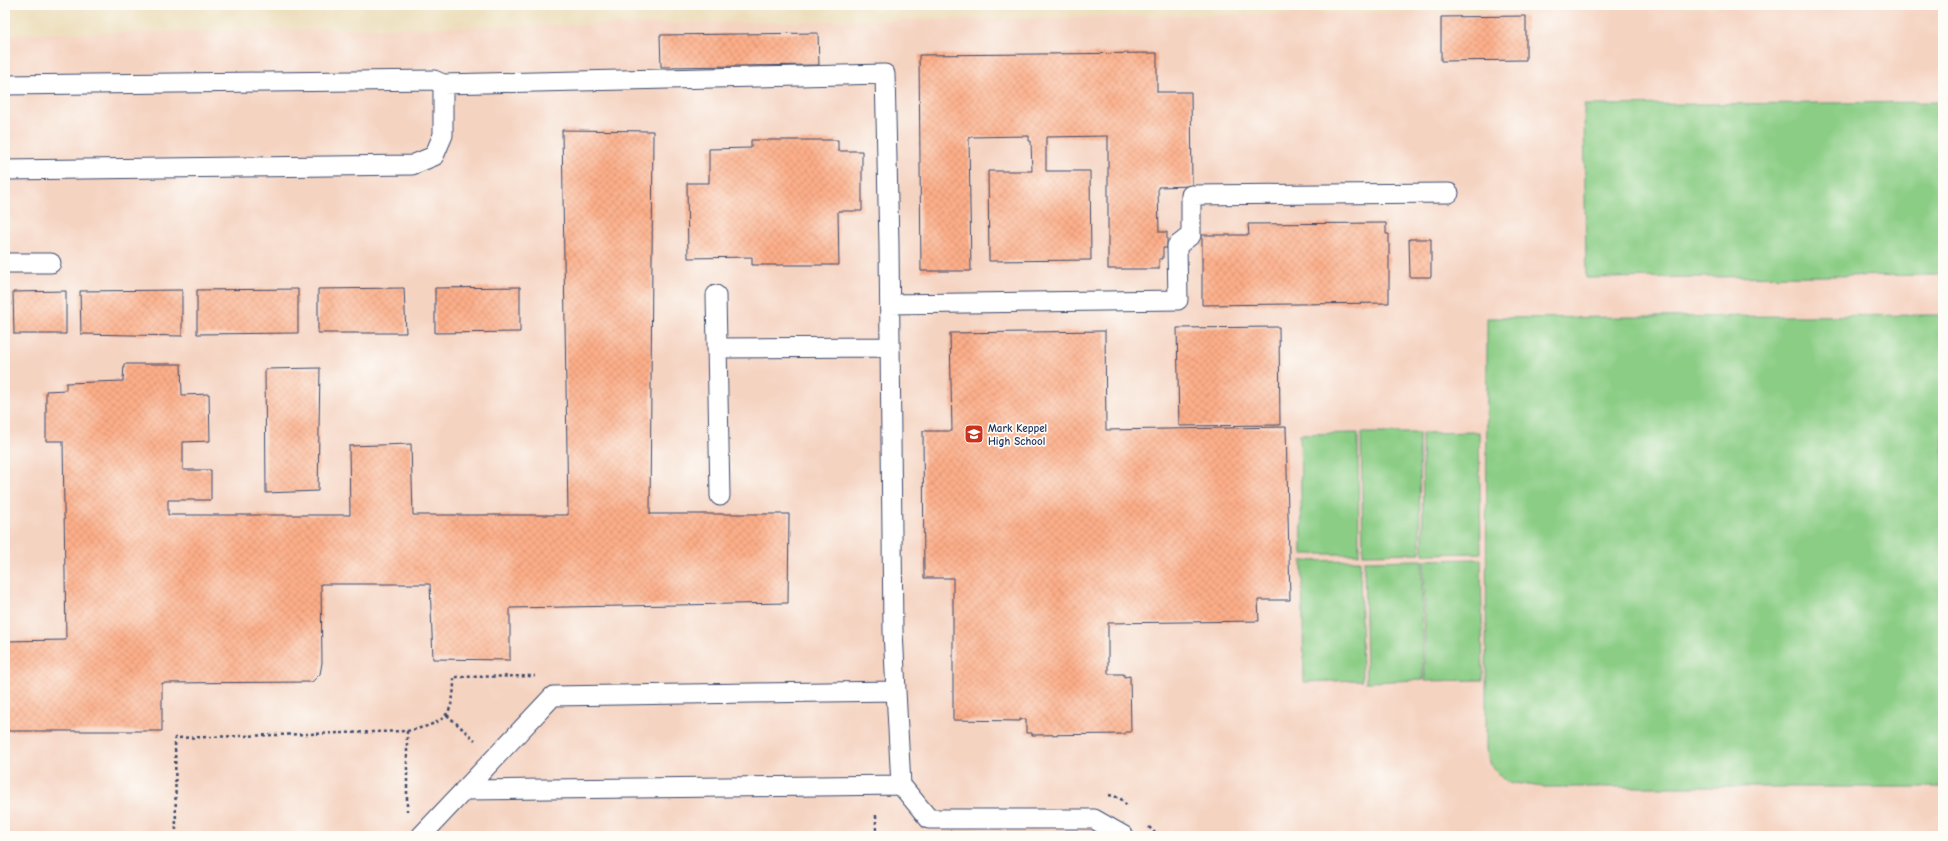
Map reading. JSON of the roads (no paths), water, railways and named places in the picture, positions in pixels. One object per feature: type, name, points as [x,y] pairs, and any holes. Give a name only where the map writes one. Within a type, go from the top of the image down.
[{"type":"lane","points":[[5,85],[395,80],[434,80],[443,84],[885,74],[890,304],[893,631],[901,785],[929,819],[1094,819],[1124,836]]},
{"type":"lane","points":[[5,170],[412,165],[434,156],[443,135],[443,84]]},
{"type":"lane","points":[[890,304],[1178,300],[1177,246],[1191,235],[1191,195],[1449,193]]},
{"type":"lane","points":[[5,263],[51,263]]},
{"type":"lane","points":[[716,295],[720,496]]},
{"type":"lane","points":[[717,348],[890,347]]},
{"type":"lane","points":[[421,836],[553,696],[896,691]]},
{"type":"lane","points":[[464,790],[901,785]]},
{"type":"place","name":"Mark Keppel High School","points":[[974,434]]}]
